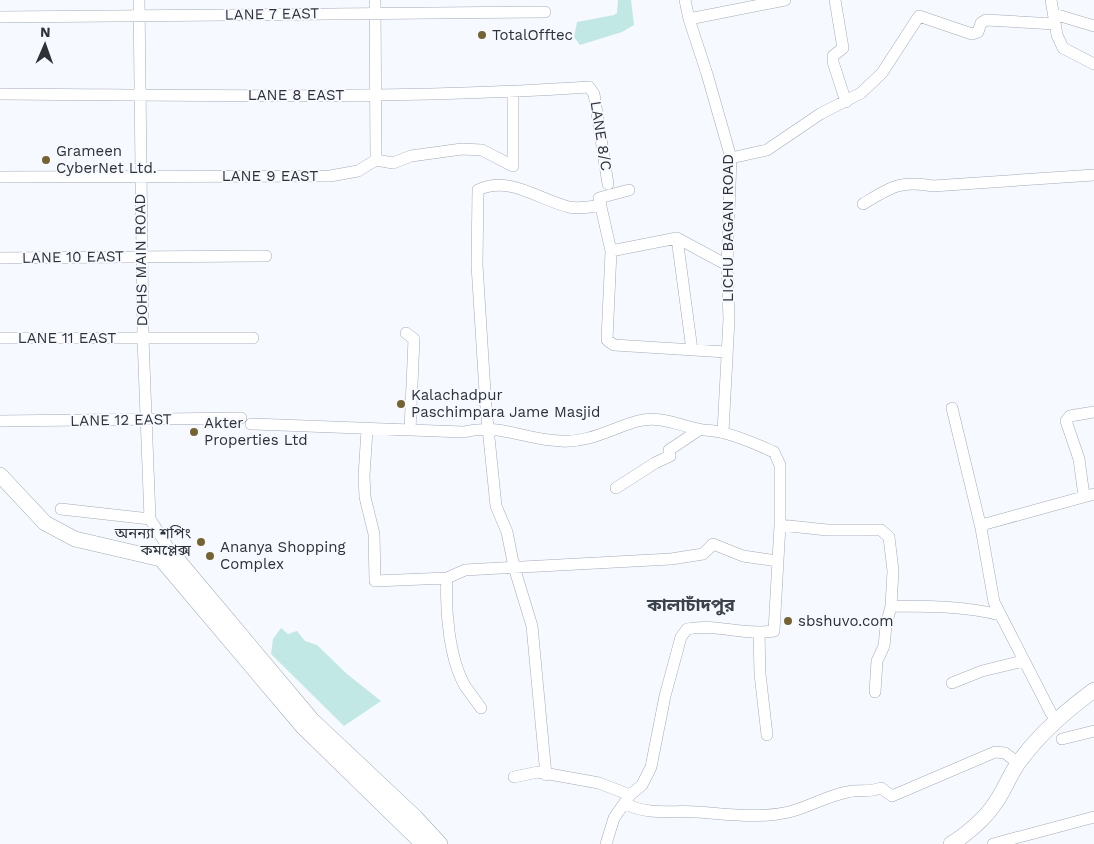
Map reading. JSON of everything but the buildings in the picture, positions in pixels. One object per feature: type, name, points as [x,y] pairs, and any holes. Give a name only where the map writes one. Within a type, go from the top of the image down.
[{"type":"street","name":"DOHS MAIN ROAD","points":[[140,0],[141,257],[150,519]]},
{"type":"street","points":[[375,0],[376,160],[394,163],[411,156],[462,149],[482,150],[513,166],[513,92]]},
{"type":"street","name":"LICHU BAGAN ROAD","points":[[685,0],[731,158],[727,265],[729,318],[723,432]]},
{"type":"street","points":[[689,19],[785,0]]},
{"type":"street","points":[[835,0],[843,48],[833,56],[833,62],[846,102]]},
{"type":"street","points":[[1051,0],[1063,48],[1094,64]]},
{"type":"street","name":"LANE 7 EAST","points":[[0,17],[545,12]]},
{"type":"street","points":[[731,158],[767,150],[820,114],[862,93],[882,73],[919,16],[972,34],[978,32],[981,23],[986,20],[1055,19],[1094,26]]},
{"type":"street","name":"LANE 8 EAST","points":[[0,94],[375,95],[513,92],[589,87],[592,89]]},
{"type":"street","name":"LANE 8/C","points":[[592,89],[608,184]]},
{"type":"street","name":"LANE 9 EAST","points":[[0,178],[330,176],[358,171],[376,160]]},
{"type":"street","points":[[863,204],[893,186],[913,182],[933,186],[1094,175]]},
{"type":"street","points":[[546,775],[532,626],[514,568],[507,532],[496,506],[490,428],[486,408],[477,265],[478,190],[486,186],[516,187],[569,207],[600,205]]},
{"type":"street","points":[[629,190],[599,198],[611,251],[607,340],[614,345],[726,352]]},
{"type":"street","points":[[677,238],[692,350]]},
{"type":"street","points":[[611,251],[677,238],[727,265]]},
{"type":"street","name":"LANE 10 EAST","points":[[0,258],[266,256]]},
{"type":"street","points":[[406,333],[414,339],[410,430]]},
{"type":"street","name":"LANE 11 EAST","points":[[0,338],[253,338]]},
{"type":"street","points":[[952,408],[982,528],[994,602],[1023,661],[1056,719]]},
{"type":"street","points":[[982,528],[985,524],[1089,495],[1066,421],[1070,416],[1094,412]]},
{"type":"street","name":"LANE 12 EAST","points":[[0,421],[246,421],[367,430],[463,432],[490,428],[562,442],[582,440],[608,433],[638,421],[651,419],[672,422],[699,430],[723,432],[774,452],[780,464],[780,525],[774,631],[759,633]]},
{"type":"street","points":[[367,430],[364,476],[365,497],[374,534],[375,581],[447,578],[465,570],[671,559],[703,554],[713,544],[743,556],[777,561]]},
{"type":"street","points":[[616,488],[655,463],[670,456],[669,450],[699,430]]},
{"type":"street","points":[[0,474],[45,523],[74,538],[166,555],[312,720],[440,844]]},
{"type":"street","points":[[61,509],[135,519],[150,519],[166,555],[303,727],[424,844]]},
{"type":"street","points":[[780,525],[827,530],[881,530],[886,533],[893,571],[891,606],[884,646],[877,661],[875,692]]},
{"type":"street","points":[[447,578],[445,608],[453,651],[464,684],[481,708]]},
{"type":"street","points":[[891,606],[935,606],[980,610],[1000,616]]},
{"type":"street","points":[[606,844],[614,818],[642,785],[651,767],[665,696],[681,637],[686,629],[699,627],[759,633],[760,674],[767,735]]},
{"type":"street","points":[[952,683],[982,671],[1023,661]]},
{"type":"street","points":[[951,844],[964,836],[985,817],[996,802],[1018,762],[1056,719],[1094,690]]},
{"type":"street","points":[[1062,739],[1094,731]]},
{"type":"street","points":[[514,776],[538,772],[546,775],[599,783],[645,811],[669,814],[695,812],[745,816],[789,812],[849,791],[870,792],[881,788],[892,796],[995,752],[1005,753],[1018,762]]},
{"type":"street","points":[[993,844],[1094,817]]},
{"type":"shaded area","points":[[618,0],[631,0],[634,25],[622,32],[580,45],[574,37],[577,22],[614,15],[617,13]]},
{"type":"shaded area","points":[[281,628],[288,634],[297,631],[305,641],[317,645],[347,674],[381,701],[344,726],[271,654],[273,639]]},
{"type":"place","name":"TotalOfftec","points":[[482,35]]},
{"type":"place","name":"Grameen CyberNet Ltd.","points":[[46,160]]},
{"type":"place","name":"Kalachadpur Paschimpara Jame Masjid","points":[[401,404]]},
{"type":"place","name":"Akter Properties Ltd","points":[[194,432]]},
{"type":"place","name":"অনন্যা শপিং কমপ্লেক্স","points":[[201,542]]},
{"type":"place","name":"Ananya Shopping Complex","points":[[210,556]]},
{"type":"place","name":"sbshuvo.com","points":[[788,621]]},
{"type":"district","name":"কালাচাঁদপুর","points":[[691,604]]}]
